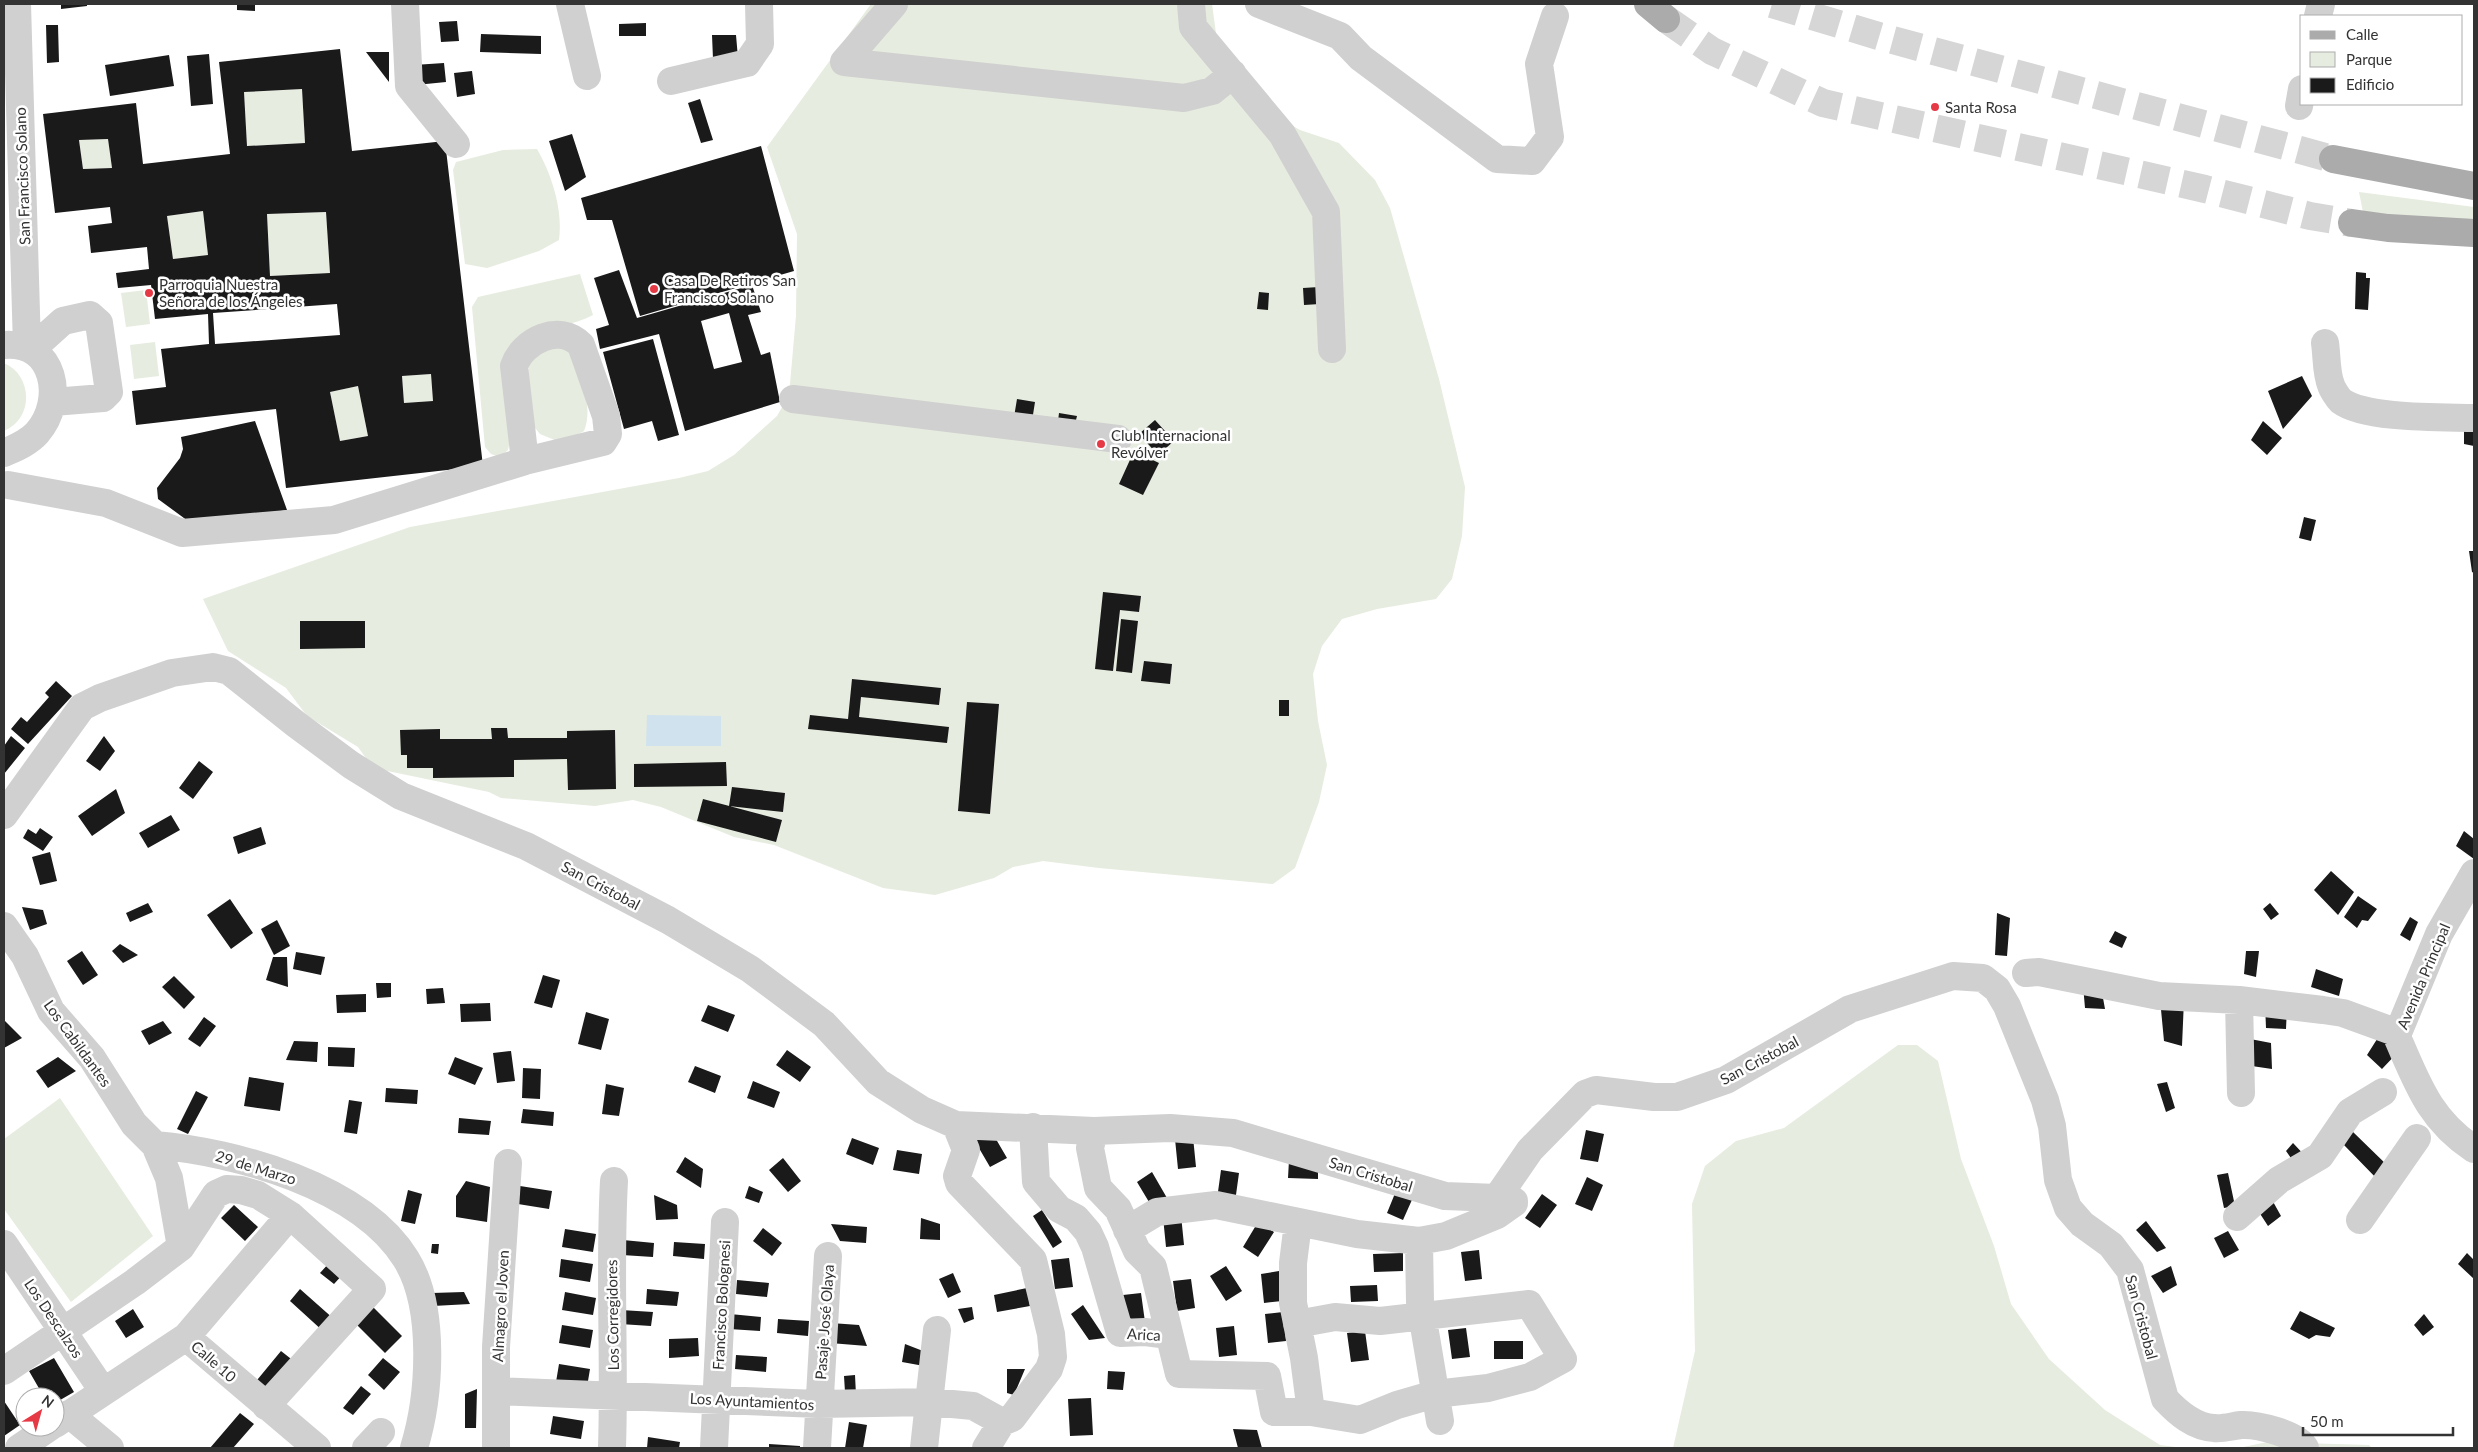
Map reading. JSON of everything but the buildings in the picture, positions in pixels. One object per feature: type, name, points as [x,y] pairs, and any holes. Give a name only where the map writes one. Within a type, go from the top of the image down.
[{"type":"main road","points":[[2333,160],[2474,186]]},
{"type":"main road","points":[[2352,223],[2388,228],[2474,233]]},
{"type":"street","name":"San Francisco Solano","points":[[17,4],[21,347]]},
{"type":"street","points":[[405,4],[409,86],[456,144]]},
{"type":"street","points":[[570,4],[587,76]]},
{"type":"street","points":[[671,81],[747,63],[760,44],[759,4]]},
{"type":"street","points":[[894,4],[844,62],[1184,98],[1212,91],[1233,74]]},
{"type":"street","points":[[1191,4],[1193,27],[1282,134],[1326,212],[1332,349]]},
{"type":"street","points":[[1259,4],[1340,36],[1361,58],[1496,159],[1532,161],[1550,137],[1539,64],[1555,16]]},
{"type":"street","points":[[4,453],[36,434],[47,419],[53,402],[53,382],[44,362],[21,347],[63,321],[90,316],[99,323],[109,392],[103,398],[53,402]]},
{"type":"street","points":[[8,485],[106,503],[182,533],[334,520],[525,461],[602,442],[608,434],[606,416],[581,345],[575,338],[550,335],[529,343],[518,354],[514,366],[525,461]]},
{"type":"street","points":[[2325,343],[2330,384],[2340,400],[2376,412],[2474,418]]},
{"type":"street","points":[[793,398],[1118,440]]},
{"type":"street","name":"San Cristobal","points":[[4,815],[82,708],[100,698],[172,673],[213,667],[229,671],[351,765],[400,796],[526,846],[668,920],[750,969],[824,1024],[878,1082],[922,1110],[956,1125],[1009,1129],[1033,1127],[1094,1132],[1170,1128],[1233,1133],[1444,1196],[1497,1198],[1530,1150],[1585,1094],[1596,1090],[1654,1097],[1677,1097],[1726,1080],[1850,1009],[1953,976],[1983,978],[1997,989],[2007,1006],[2045,1100],[2052,1126],[2058,1180],[2068,1208],[2082,1224],[2112,1245],[2130,1270],[2165,1399],[2180,1414],[2196,1423],[2214,1428],[2244,1425],[2269,1429],[2289,1436],[2305,1448]]},
{"type":"street","name":"Avenida Principal","points":[[2474,873],[2439,934],[2398,1033],[2398,1039],[2418,1086],[2434,1114],[2474,1149]]},
{"type":"street","name":"Los Cabildantes","points":[[4,926],[25,956],[51,1010],[92,1058],[134,1124],[156,1145],[169,1178],[181,1247]]},
{"type":"street","points":[[2026,973],[2038,972],[2062,979],[2159,996],[2239,1000],[2343,1014],[2398,1033]]},
{"type":"street","points":[[2239,1000],[2241,1093]]},
{"type":"street","points":[[2237,1217],[2279,1180],[2320,1156],[2350,1112],[2383,1092]]},
{"type":"street","points":[[956,1125],[966,1150],[957,1176],[959,1184],[1033,1260],[1051,1334],[1053,1356],[1049,1369],[1012,1418],[1002,1422],[986,1448]]},
{"type":"street","points":[[1033,1127],[1036,1182],[1059,1209],[1098,1188]]},
{"type":"street","points":[[1094,1132],[1090,1148],[1098,1188],[1118,1209],[1137,1251],[1153,1268],[1179,1374],[1267,1376],[1274,1412],[1311,1412],[1360,1420],[1397,1405],[1435,1394],[1488,1388],[1530,1377],[1563,1359],[1529,1304],[1380,1321],[1335,1317],[1297,1324]]},
{"type":"street","points":[[2360,1220],[2417,1138]]},
{"type":"street","name":"29 de Marzo","points":[[156,1145],[194,1148],[284,1173],[332,1195],[359,1212],[395,1242],[416,1280],[424,1325],[426,1390],[420,1430],[414,1448]]},
{"type":"street","name":"Almagro el Joven","points":[[496,1448],[496,1347],[508,1164]]},
{"type":"street","name":"Los Corregidores","points":[[612,1448],[614,1396],[611,1239],[614,1181]]},
{"type":"street","points":[[4,1371],[64,1331],[181,1247],[212,1198],[227,1189],[258,1195],[290,1216],[372,1288],[266,1406]]},
{"type":"street","points":[[1127,1230],[1157,1212],[1216,1205],[1357,1234],[1419,1241],[1446,1236],[1497,1215],[1514,1203],[1514,1201],[1497,1198]]},
{"type":"street","name":"Arica","points":[[1059,1209],[1076,1218],[1088,1232],[1120,1333],[1145,1332],[1169,1335]]},
{"type":"street","points":[[186,1337],[290,1216]]},
{"type":"street","name":"Francisco Bolognesi","points":[[714,1448],[725,1222]]},
{"type":"street","points":[[1298,1223],[1293,1263],[1293,1303],[1304,1358],[1311,1412]]},
{"type":"street","points":[[1419,1241],[1420,1302],[1440,1421]]},
{"type":"street","name":"Los Descalzos","points":[[4,1244],[103,1391]]},
{"type":"street","name":"Pasaje José Olaya","points":[[817,1448],[818,1404],[828,1256]]},
{"type":"street","points":[[924,1448],[931,1402],[937,1330]]},
{"type":"street","name":"Calle 10","points":[[65,1417],[186,1337],[317,1448]]},
{"type":"street","name":"Los Ayuntamientos","points":[[497,1391],[818,1404],[931,1402],[973,1406],[1002,1422]]},
{"type":"street","points":[[65,1426],[110,1448]]},
{"type":"street","name":"Calle 10","points":[[19,1448],[36,1437]]},
{"type":"green space","name":"Club Internacional Revólver","points":[[871,4],[1212,4],[1218,48],[1262,108],[1300,130],[1339,143],[1375,180],[1390,208],[1439,379],[1465,487],[1462,536],[1452,579],[1436,599],[1377,609],[1342,619],[1322,646],[1313,674],[1318,721],[1327,765],[1319,802],[1295,868],[1273,884],[1043,861],[1013,867],[994,878],[935,895],[883,888],[774,845],[734,837],[661,807],[633,800],[595,806],[501,798],[489,792],[373,768],[358,747],[307,716],[286,688],[228,651],[203,599],[410,527],[679,478],[708,471],[734,455],[777,416],[789,395],[796,316],[797,234],[767,147]]},
{"type":"green space","points":[[302,89],[305,143],[247,146],[244,92]]},
{"type":"green space","points":[[108,139],[112,168],[83,169],[79,140]]},
{"type":"green space","points":[[537,149],[552,181],[558,205],[559,240],[539,251],[487,268],[465,264],[453,170],[456,162],[503,150]]},
{"type":"green space","points":[[2359,192],[2474,207],[2474,222],[2364,217]]},
{"type":"green space","points":[[203,211],[208,255],[173,259],[167,216]]},
{"type":"green space","points":[[326,212],[330,273],[270,276],[267,214]]},
{"type":"green space","points":[[580,274],[593,315],[532,335],[508,450],[500,457],[491,454],[485,447],[472,307],[478,297]]},
{"type":"green space","points":[[146,290],[150,324],[126,327],[121,293]]},
{"type":"green space","points":[[155,342],[159,376],[134,379],[130,345]]},
{"type":"green space","points":[[553,348],[573,353],[587,402],[587,421],[584,431],[562,443],[540,434],[532,424],[528,365],[536,354]]},
{"type":"green space","points":[[4,363],[14,369],[20,377],[25,387],[26,397],[21,417],[14,425],[4,431]]},
{"type":"green space","points":[[431,374],[433,401],[404,403],[402,376]]},
{"type":"green space","points":[[358,386],[368,436],[340,441],[330,392]]},
{"type":"green space","points":[[1898,1045],[1917,1045],[1938,1061],[1961,1159],[1994,1246],[2011,1304],[2049,1359],[2105,1410],[2160,1445],[2183,1448],[1673,1448],[1695,1351],[1692,1204],[1705,1166],[1736,1141],[1784,1128]]},
{"type":"green space","points":[[60,1098],[153,1236],[71,1302],[4,1209],[4,1139]]},
{"type":"green space","points":[[2267,1442],[2369,1445],[2372,1448],[2239,1448]]},
{"type":"water","points":[[647,715],[721,716],[721,746],[646,746]]},
{"type":"tunnel","points":[[1772,4],[1885,38],[2333,159]]},
{"type":"tunnel","points":[[1666,19],[1712,51],[1823,103],[2205,189],[2310,216],[2352,223]]},
{"type":"place","name":"Santa Rosa","points":[[1935,107]]},
{"type":"place","name":"Casa De Retiros San Francisco Solano","points":[[654,289]]},
{"type":"place","name":"Parroquia Nuestra Señora de los Ángeles","points":[[149,293]]},
{"type":"place","name":"Club Internacional Revólver","points":[[1101,444]]}]
